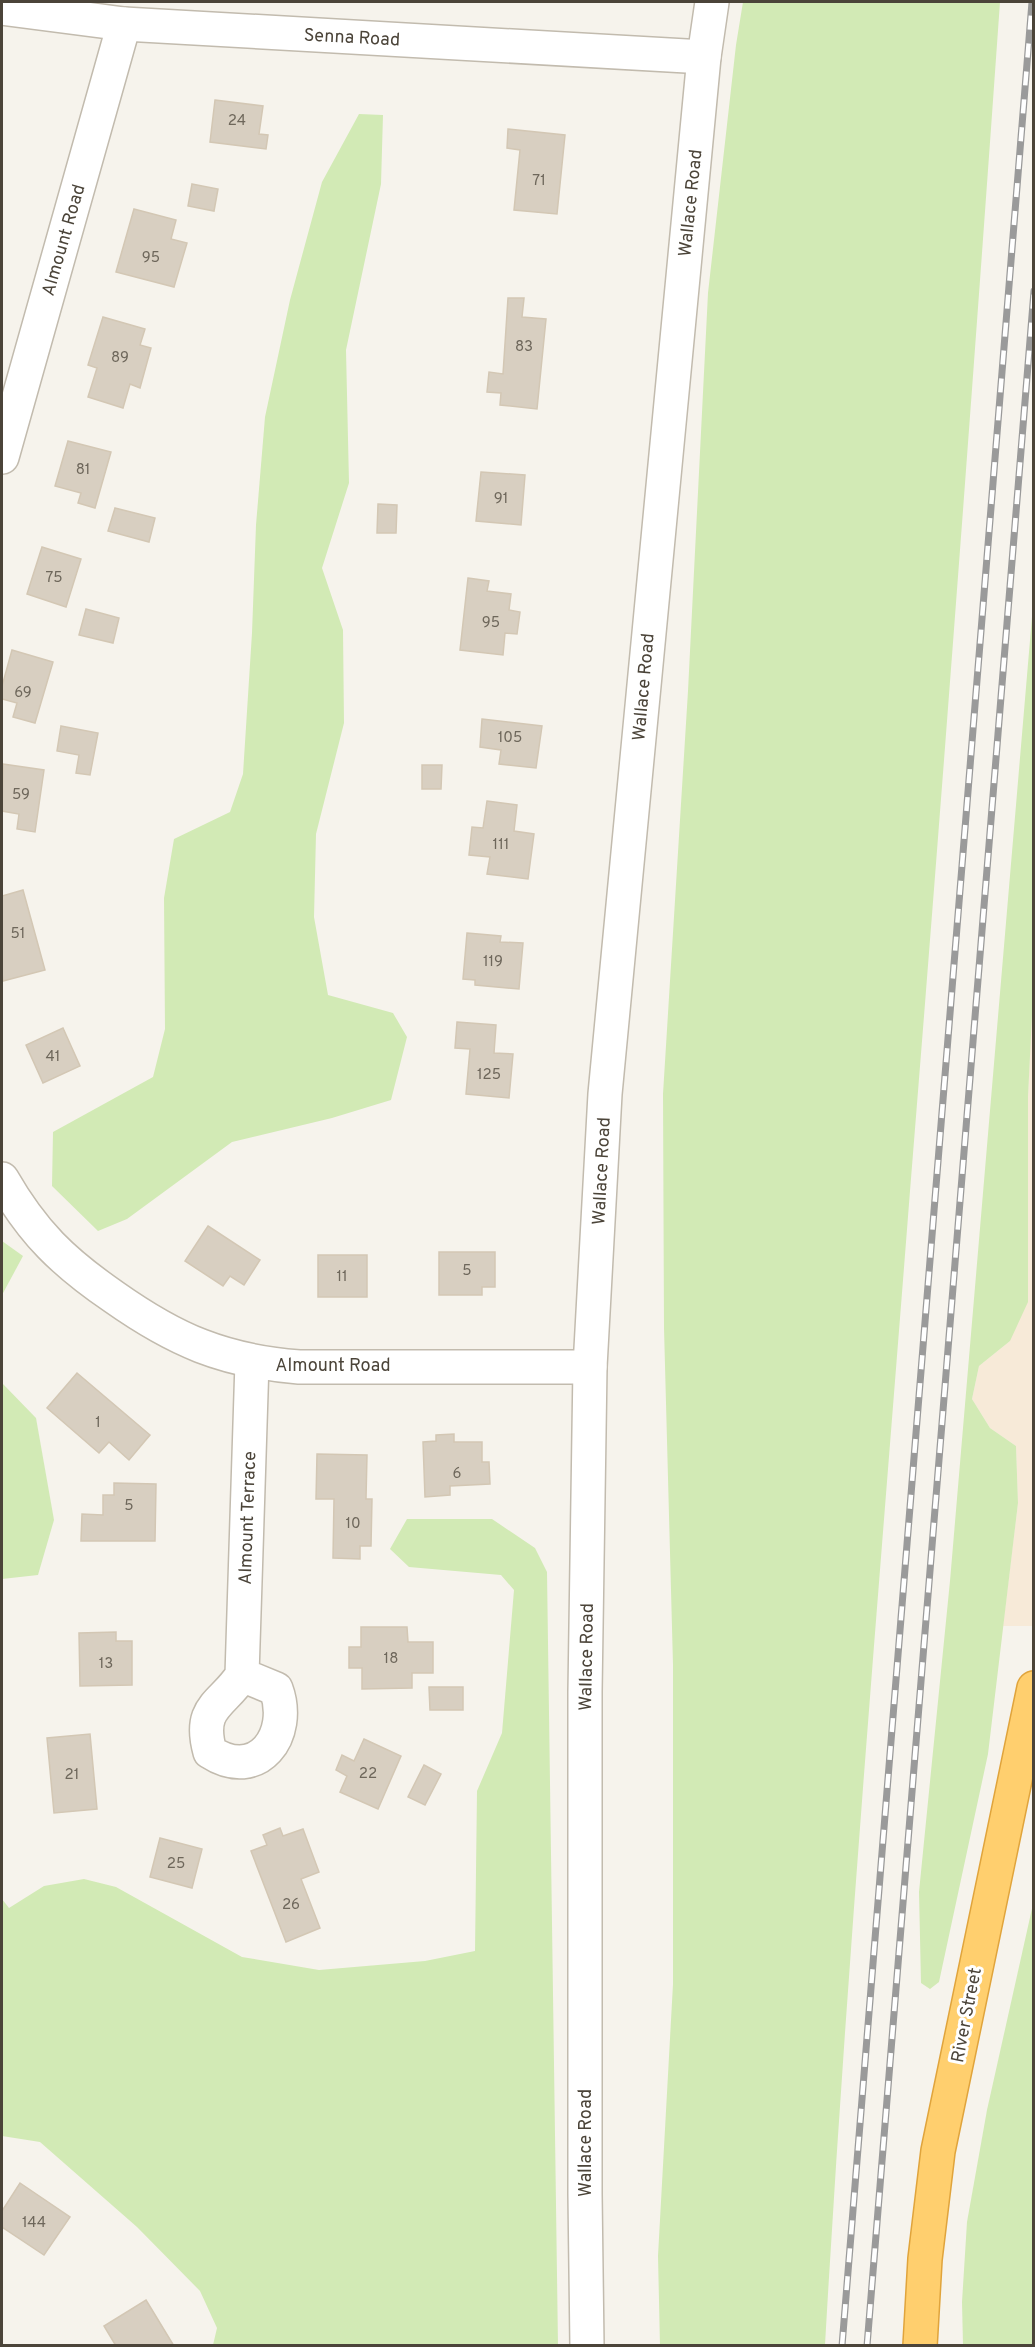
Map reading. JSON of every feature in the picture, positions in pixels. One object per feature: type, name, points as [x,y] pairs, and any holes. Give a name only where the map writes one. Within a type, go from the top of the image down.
[{"type":"highway","name":"River Street","points":[[920,2346],[925,2259],[938,2151],[1034,1688]]},
{"type":"street","name":"Wallace Road","points":[[587,2346],[585,1692],[590,1367],[605,1094],[704,57],[712,2]]},
{"type":"street","name":"Senna Road","points":[[2,8],[124,24],[704,57]]},
{"type":"street","name":"Almount Road","points":[[2,457],[124,24]]},
{"type":"street","name":"Almount Road","points":[[2,1179],[29,1222],[48,1245],[90,1281],[156,1326],[206,1349],[252,1362],[298,1367],[590,1367]]},
{"type":"street","name":"Almount Terrace","points":[[242,1675],[252,1362]]},
{"type":"shaded area","points":[[1033,974],[1033,1626],[1003,1626],[1018,1503],[1016,1446],[990,1428],[972,1399],[979,1366],[1010,1341],[1028,1097]]},
{"type":"green space","points":[[743,2],[1000,2],[968,448],[854,1912],[825,2345],[660,2346],[658,2256],[673,1984],[673,1665],[664,1328],[663,1094],[688,691],[708,293],[736,45]]},
{"type":"green space","points":[[359,114],[383,115],[381,184],[346,350],[349,483],[322,568],[343,630],[344,723],[316,834],[314,917],[328,995],[393,1013],[407,1037],[391,1100],[332,1118],[232,1142],[127,1219],[98,1231],[52,1186],[53,1132],[153,1077],[165,1029],[164,898],[174,839],[230,812],[243,774],[256,525],[265,417],[290,300],[322,182]]},
{"type":"green space","points":[[1033,605],[1034,974],[1028,1097],[1028,1302],[1010,1341],[979,1366],[972,1399],[990,1428],[1016,1446],[1018,1503],[988,1754],[939,1982],[930,1989],[921,1983],[919,1892],[950,1581]]},
{"type":"green space","points":[[2,1241],[23,1256],[2,1295]]},
{"type":"green space","points":[[2,1383],[36,1418],[54,1520],[38,1575],[2,1579]]},
{"type":"green space","points":[[407,1519],[492,1519],[535,1548],[547,1572],[558,2345],[213,2345],[217,2328],[200,2291],[137,2227],[40,2142],[2,2136],[2,1899],[9,1908],[44,1886],[84,1879],[116,1887],[242,1957],[319,1970],[425,1961],[475,1951],[477,1791],[502,1733],[514,1590],[501,1575],[409,1567],[390,1549]]},
{"type":"green space","points":[[1033,1904],[1033,2345],[963,2345],[962,2302],[967,2222],[987,2110]]},
{"type":"building","points":[[215,100],[263,106],[259,134],[268,135],[266,149],[210,142]]},
{"type":"building","points":[[508,129],[565,135],[557,214],[514,210],[520,150],[507,148]]},
{"type":"building","points":[[192,184],[218,189],[214,211],[188,206]]},
{"type":"building","points":[[134,209],[176,220],[171,239],[187,243],[174,287],[116,272]]},
{"type":"building","points":[[508,298],[524,298],[522,317],[546,319],[537,409],[500,405],[501,393],[487,392],[489,372],[503,374]]},
{"type":"building","points":[[103,317],[145,329],[140,345],[151,348],[140,388],[130,384],[123,408],[88,397],[97,368],[88,365]]},
{"type":"building","points":[[68,441],[111,452],[95,508],[78,503],[81,493],[55,486]]},
{"type":"building","points":[[481,472],[525,475],[521,525],[476,521]]},
{"type":"building","points":[[378,504],[397,505],[396,533],[377,533]]},
{"type":"building","points":[[115,508],[155,518],[149,542],[108,531]]},
{"type":"building","points":[[42,547],[81,559],[66,607],[27,594]]},
{"type":"building","points":[[468,578],[489,581],[487,591],[511,594],[509,610],[520,612],[517,634],[505,633],[503,655],[460,650]]},
{"type":"building","points":[[86,609],[119,618],[113,643],[79,635]]},
{"type":"building","points":[[12,650],[53,662],[35,723],[13,717],[17,703],[2,699],[2,686]]},
{"type":"building","points":[[482,719],[542,726],[536,768],[499,764],[501,750],[480,747]]},
{"type":"building","points":[[61,726],[98,733],[90,775],[76,773],[79,755],[57,751]]},
{"type":"building","points":[[3,764],[44,770],[35,832],[17,829],[19,814],[2,811]]},
{"type":"building","points":[[422,765],[442,765],[441,789],[422,789]]},
{"type":"building","points":[[487,801],[517,805],[514,831],[534,834],[528,879],[487,874],[490,857],[469,855],[472,827],[483,828]]},
{"type":"building","points":[[23,890],[45,970],[3,981],[2,896]]},
{"type":"building","points":[[467,933],[501,936],[500,942],[523,943],[519,989],[475,985],[475,980],[463,979]]},
{"type":"building","points":[[457,1022],[496,1025],[494,1053],[513,1054],[509,1098],[466,1094],[470,1049],[455,1048]]},
{"type":"building","points":[[63,1028],[80,1066],[43,1083],[26,1045]]},
{"type":"building","points":[[208,1226],[260,1260],[244,1285],[230,1276],[223,1286],[185,1261]]},
{"type":"building","points":[[439,1252],[495,1252],[495,1287],[482,1287],[482,1295],[439,1295]]},
{"type":"building","points":[[318,1255],[367,1255],[367,1297],[318,1297]]},
{"type":"building","points":[[77,1373],[150,1435],[129,1460],[109,1442],[99,1453],[47,1408]]},
{"type":"building","points":[[454,1434],[454,1442],[482,1442],[482,1462],[489,1462],[490,1484],[450,1486],[450,1495],[425,1497],[423,1442],[436,1441],[436,1435]]},
{"type":"building","points":[[317,1454],[367,1455],[366,1499],[372,1499],[371,1546],[360,1546],[360,1559],[333,1558],[334,1499],[316,1499]]},
{"type":"building","points":[[114,1483],[156,1484],[155,1541],[81,1541],[82,1514],[103,1515],[103,1495],[114,1495]]},
{"type":"building","points":[[361,1627],[407,1627],[408,1642],[433,1642],[433,1673],[412,1673],[412,1688],[362,1689],[362,1668],[349,1668],[349,1647],[361,1647]]},
{"type":"building","points":[[116,1632],[116,1641],[132,1641],[132,1685],[80,1686],[79,1633]]},
{"type":"building","points":[[429,1687],[463,1687],[463,1710],[430,1710]]},
{"type":"building","points":[[90,1734],[97,1809],[54,1813],[47,1738]]},
{"type":"building","points":[[364,1739],[401,1756],[378,1809],[340,1792],[347,1776],[336,1770],[342,1755],[354,1761]]},
{"type":"building","points":[[424,1765],[441,1774],[425,1805],[408,1797]]},
{"type":"building","points":[[280,1828],[283,1836],[303,1829],[319,1872],[301,1879],[320,1928],[286,1942],[251,1851],[267,1845],[263,1835]]},
{"type":"building","points":[[160,1838],[202,1849],[192,1888],[150,1877]]},
{"type":"building","points":[[20,2183],[70,2217],[44,2255],[2,2227],[2,2211]]},
{"type":"building","points":[[146,2300],[174,2346],[116,2346],[104,2326]]},
{"type":"railway","points":[[842,2346],[1032,2]]},
{"type":"railway","points":[[867,2346],[1034,291]]}]
